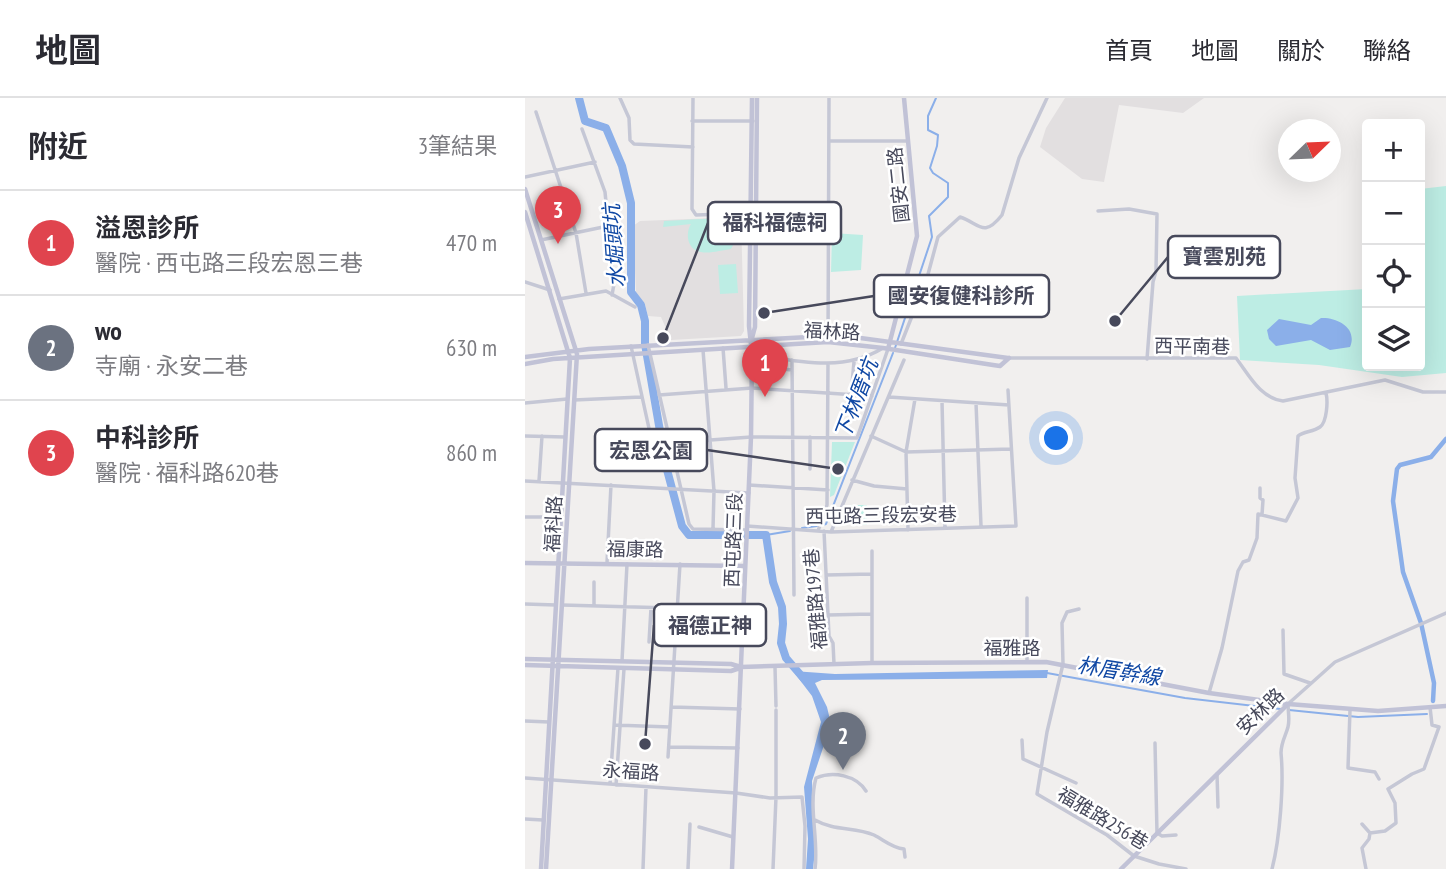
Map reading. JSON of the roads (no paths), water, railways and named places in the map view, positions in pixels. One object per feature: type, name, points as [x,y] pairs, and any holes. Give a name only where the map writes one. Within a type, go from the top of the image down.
[{"type":"street","points":[[620,98],[629,118],[630,140],[634,144],[692,147]]},
{"type":"street","points":[[693,98],[694,212],[697,215],[753,213]]},
{"type":"street","name":"西屯路三段","points":[[732,869],[751,437],[752,354],[749,326],[754,98]]},
{"type":"street","points":[[828,339],[829,98]]},
{"type":"street","name":"國安二路","points":[[891,349],[896,343],[917,236],[904,98]]},
{"type":"street","points":[[896,343],[927,278],[938,237],[960,217],[986,229],[1002,215],[1019,158],[1047,98]]},
{"type":"street","points":[[536,112],[576,233],[586,293]]},
{"type":"street","points":[[692,121],[754,121]]},
{"type":"street","points":[[582,129],[605,192],[614,284],[612,295]]},
{"type":"street","points":[[828,141],[907,141]]},
{"type":"street","points":[[525,177],[595,162]]},
{"type":"street","name":"福科路","points":[[525,189],[572,350],[558,562],[559,605]]},
{"type":"street","points":[[1098,211],[1129,209],[1157,214],[1156,271],[1147,359]]},
{"type":"street","name":"福科路","points":[[525,212],[550,290],[576,358],[565,562],[559,605],[541,869]]},
{"type":"street","points":[[541,240],[608,226]]},
{"type":"street","points":[[525,242],[534,241]]},
{"type":"street","points":[[525,282],[550,290]]},
{"type":"street","points":[[559,299],[606,291],[635,307]]},
{"type":"street","name":"福林路","points":[[525,357],[572,350],[751,338],[896,343],[1009,358],[1042,359]]},
{"type":"street","name":"福林路","points":[[525,364],[570,358],[828,339],[1000,366],[1009,358]]},
{"type":"street","points":[[631,346],[650,433]]},
{"type":"street","points":[[645,346],[689,524],[693,529],[713,529],[714,491],[702,349]]},
{"type":"street","points":[[723,348],[726,388]]},
{"type":"street","points":[[752,354],[828,363],[854,362],[891,349]]},
{"type":"street","points":[[670,443],[751,437],[857,438],[891,349]]},
{"type":"street","name":"西平南巷","points":[[1042,359],[1236,358],[1260,390],[1272,399],[1283,401],[1385,380],[1423,392],[1446,392]]},
{"type":"street","points":[[792,360],[794,595]]},
{"type":"street","points":[[831,532],[904,360]]},
{"type":"street","points":[[851,395],[854,362]]},
{"type":"street","points":[[818,531],[827,505],[828,490],[828,363]]},
{"type":"street","points":[[773,368],[792,370]]},
{"type":"street","points":[[659,395],[751,388],[872,397]]},
{"type":"street","points":[[871,436],[906,452],[1011,449],[1008,390]]},
{"type":"street","points":[[1209,693],[1222,648],[1238,571],[1253,552],[1259,524],[1258,514],[1286,521],[1296,502],[1298,436],[1322,425],[1328,402],[1326,393]]},
{"type":"street","points":[[574,400],[641,397]]},
{"type":"street","points":[[888,397],[1009,405]]},
{"type":"street","points":[[525,403],[567,399]]},
{"type":"street","points":[[908,530],[906,452],[915,399]]},
{"type":"street","points":[[942,401],[945,528]]},
{"type":"street","points":[[976,402],[981,527]]},
{"type":"street","points":[[525,436],[565,437]]},
{"type":"street","points":[[539,481],[542,436]]},
{"type":"street","points":[[810,438],[810,469]]},
{"type":"street","name":"西屯路三段宏安巷","points":[[713,529],[746,532],[831,532],[1016,526],[1011,449]]},
{"type":"street","points":[[852,480],[874,486],[907,489]]},
{"type":"street","points":[[525,481],[749,493]]},
{"type":"street","points":[[607,563],[611,485]]},
{"type":"street","points":[[749,485],[828,490]]},
{"type":"street","points":[[1260,488],[1260,498],[1263,500],[1262,515]]},
{"type":"street","points":[[525,517],[561,517]]},
{"type":"street","name":"福雅路197巷","points":[[824,531],[828,614],[834,664]]},
{"type":"street","points":[[872,551],[872,663]]},
{"type":"street","name":"福康路","points":[[525,563],[745,566]]},
{"type":"street","points":[[610,784],[618,669],[622,662],[627,563]]},
{"type":"street","points":[[668,757],[680,564]]},
{"type":"street","points":[[827,575],[872,574]]},
{"type":"street","points":[[594,582],[594,606]]},
{"type":"street","points":[[1027,598],[1027,661]]},
{"type":"street","points":[[525,604],[744,610]]},
{"type":"street","points":[[649,642],[651,608]]},
{"type":"street","name":"福雅路256巷","points":[[1079,609],[1067,612],[1062,619],[1063,664],[1037,794],[1107,835],[1134,856],[1186,869]]},
{"type":"street","name":"安林路","points":[[1121,869],[1279,711],[1335,662],[1446,613]]},
{"type":"street","points":[[828,614],[871,614]]},
{"type":"street","points":[[1283,629],[1284,674],[1310,683]]},
{"type":"street","name":"福雅路","points":[[525,659],[618,669],[675,666]]},
{"type":"street","name":"福雅路","points":[[525,665],[622,662],[731,671],[741,667],[1027,661],[1063,664],[1209,693],[1350,714],[1446,706]]},
{"type":"street","name":"福科路","points":[[546,869],[549,722],[555,664]]},
{"type":"street","points":[[773,869],[776,797],[775,667]]},
{"type":"street","points":[[616,785],[624,669]]},
{"type":"street","points":[[1272,869],[1282,779],[1281,752],[1284,734],[1288,730],[1287,706]]},
{"type":"street","points":[[672,707],[740,709]]},
{"type":"street","points":[[1430,707],[1432,725],[1446,725]]},
{"type":"street","points":[[1350,714],[1348,768],[1375,772],[1379,779]]},
{"type":"street","points":[[525,721],[549,722]]},
{"type":"street","points":[[614,724],[670,727]]},
{"type":"street","points":[[1370,833],[1385,831],[1396,823],[1395,803],[1388,789],[1424,769],[1439,727]]},
{"type":"street","points":[[1022,740],[1023,759],[1076,783]]},
{"type":"street","points":[[1155,743],[1157,833],[1162,836],[1176,835]]},
{"type":"street","points":[[669,747],[738,748]]},
{"type":"street","points":[[815,869],[816,778],[820,773],[843,775]]},
{"type":"street","points":[[1217,774],[1218,807]]},
{"type":"street","points":[[816,778],[828,775],[847,777],[859,781],[866,791]]},
{"type":"street","name":"永福路","points":[[525,778],[736,793],[770,799],[802,797],[805,826],[804,869]]},
{"type":"street","points":[[643,869],[646,787]]},
{"type":"street","points":[[525,819],[543,820]]},
{"type":"street","points":[[815,820],[828,828],[875,836],[897,849],[904,849],[905,857]]},
{"type":"street","points":[[688,869],[690,824]]},
{"type":"street","points":[[1362,824],[1370,833]]},
{"type":"street","points":[[699,827],[733,837]]},
{"type":"street","points":[[1366,869],[1362,848],[1370,833]]},
{"type":"water","points":[[1321,318],[1333,319],[1349,329],[1352,340],[1350,347],[1330,350],[1311,340],[1276,346],[1269,339],[1267,330],[1279,319],[1311,325]]},
{"type":"water","points":[[1048,670],[1047,678],[822,680],[815,683],[827,707],[831,724],[812,781],[815,851],[813,869],[806,869],[808,839],[804,787],[821,722],[812,696],[793,671],[835,674]]},
{"type":"waterway","name":"水堀頭坑","points":[[579,98],[585,121],[606,128],[622,166],[631,203],[631,292],[641,305],[645,321],[645,344],[666,466],[682,526],[689,535],[766,535],[773,582],[782,607],[781,643],[786,658],[805,680]]},
{"type":"waterway","name":"下林厝坑","points":[[895,348],[932,237],[929,216],[948,197],[948,183],[930,168],[938,135],[928,130],[928,116],[936,98]]},
{"type":"waterway","name":"下林厝坑","points":[[823,525],[826,524],[893,353]]},
{"type":"waterway","points":[[1433,701],[1434,683],[1421,623],[1403,572],[1393,501],[1397,469],[1400,465],[1431,457],[1446,439]]},
{"type":"waterway","name":"下林厝坑","points":[[802,528],[817,526]]},
{"type":"waterway","name":"下林厝坑","points":[[766,535],[790,531]]},
{"type":"waterway","name":"林厝幹線","points":[[1047,673],[1185,698],[1280,709]]},
{"type":"waterway","name":"林厝幹線","points":[[1289,710],[1358,717],[1427,714]]},
{"type":"place","name":"中科診所","points":[[558,244]]},
{"type":"place","name":"國安復健科診所","points":[[764,313]]},
{"type":"place","name":"寶雲別苑","points":[[1115,321]]},
{"type":"place","name":"福科福德祠","points":[[663,338]]},
{"type":"place","name":"溢恩診所","points":[[765,397]]},
{"type":"place","name":"宏恩公園","points":[[838,469]]},
{"type":"place","name":"福德正神","points":[[645,744]]},
{"type":"place","name":"wo","points":[[843,770]]}]
